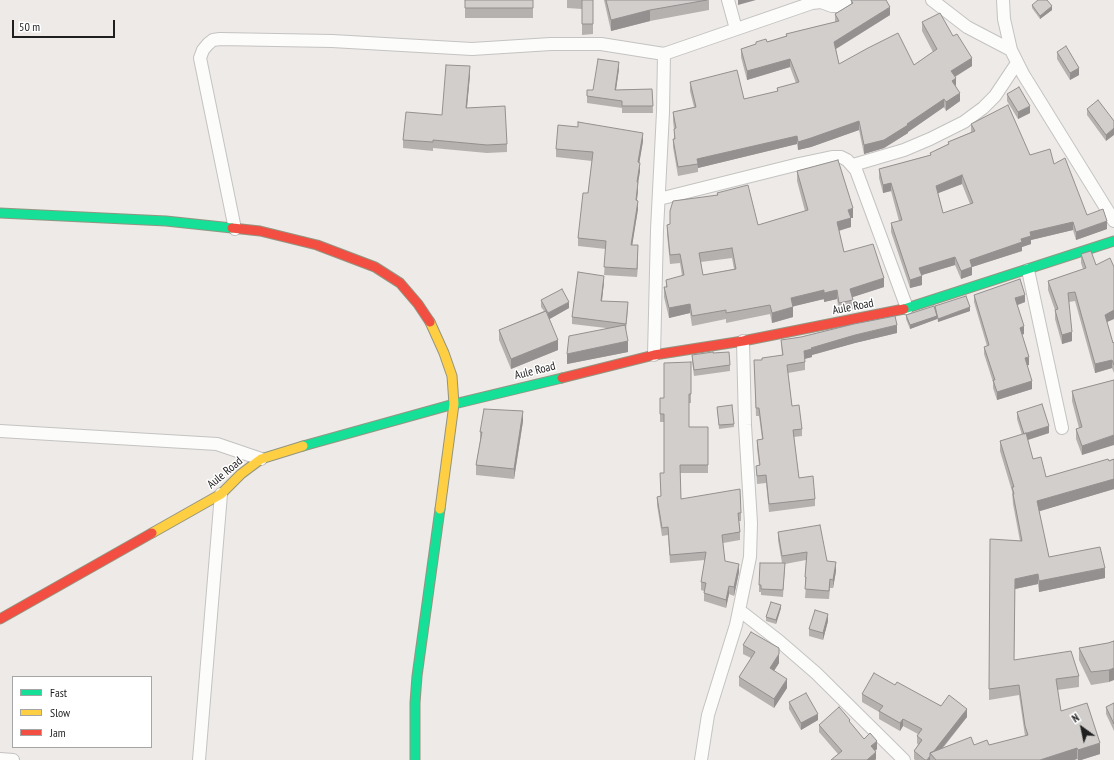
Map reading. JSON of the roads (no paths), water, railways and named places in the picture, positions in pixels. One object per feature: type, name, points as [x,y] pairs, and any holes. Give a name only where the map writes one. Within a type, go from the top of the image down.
[{"type":"street","points":[[728,0],[736,29]]},
{"type":"street","points":[[234,228],[200,58],[203,50],[213,40],[332,41],[472,49],[551,44],[601,44],[664,54],[812,3],[821,2],[832,6],[838,6],[851,0]]},
{"type":"street","points":[[932,0],[967,27],[1011,50]]},
{"type":"street","points":[[1003,0],[1004,19],[1011,50],[1017,63],[1114,222]]},
{"type":"street","points":[[654,355],[664,54]]},
{"type":"street","points":[[853,165],[904,150],[930,140],[964,122],[983,108],[995,96],[1017,63]]},
{"type":"street","points":[[659,199],[799,164],[841,157],[853,165],[856,170],[907,308]]},
{"type":"street","points":[[0,213],[166,221],[260,231],[317,245],[375,267],[400,283],[418,304],[433,326],[452,376],[454,404],[417,676],[415,704],[415,760]]},
{"type":"street","name":"Aule Road","points":[[0,619],[61,586],[221,494],[241,474],[261,459],[291,449],[454,404],[654,355],[742,341],[907,308],[1114,241]]},
{"type":"street","points":[[1028,270],[1062,428]]},
{"type":"street","points":[[701,760],[708,716],[736,625],[750,557],[751,523],[742,341]]},
{"type":"street","points":[[0,431],[217,444],[261,459]]},
{"type":"street","points":[[199,760],[221,494]]},
{"type":"street","points":[[739,610],[779,641],[816,673],[904,760]]},
{"type":"street","points":[[0,759],[13,760]]}]
